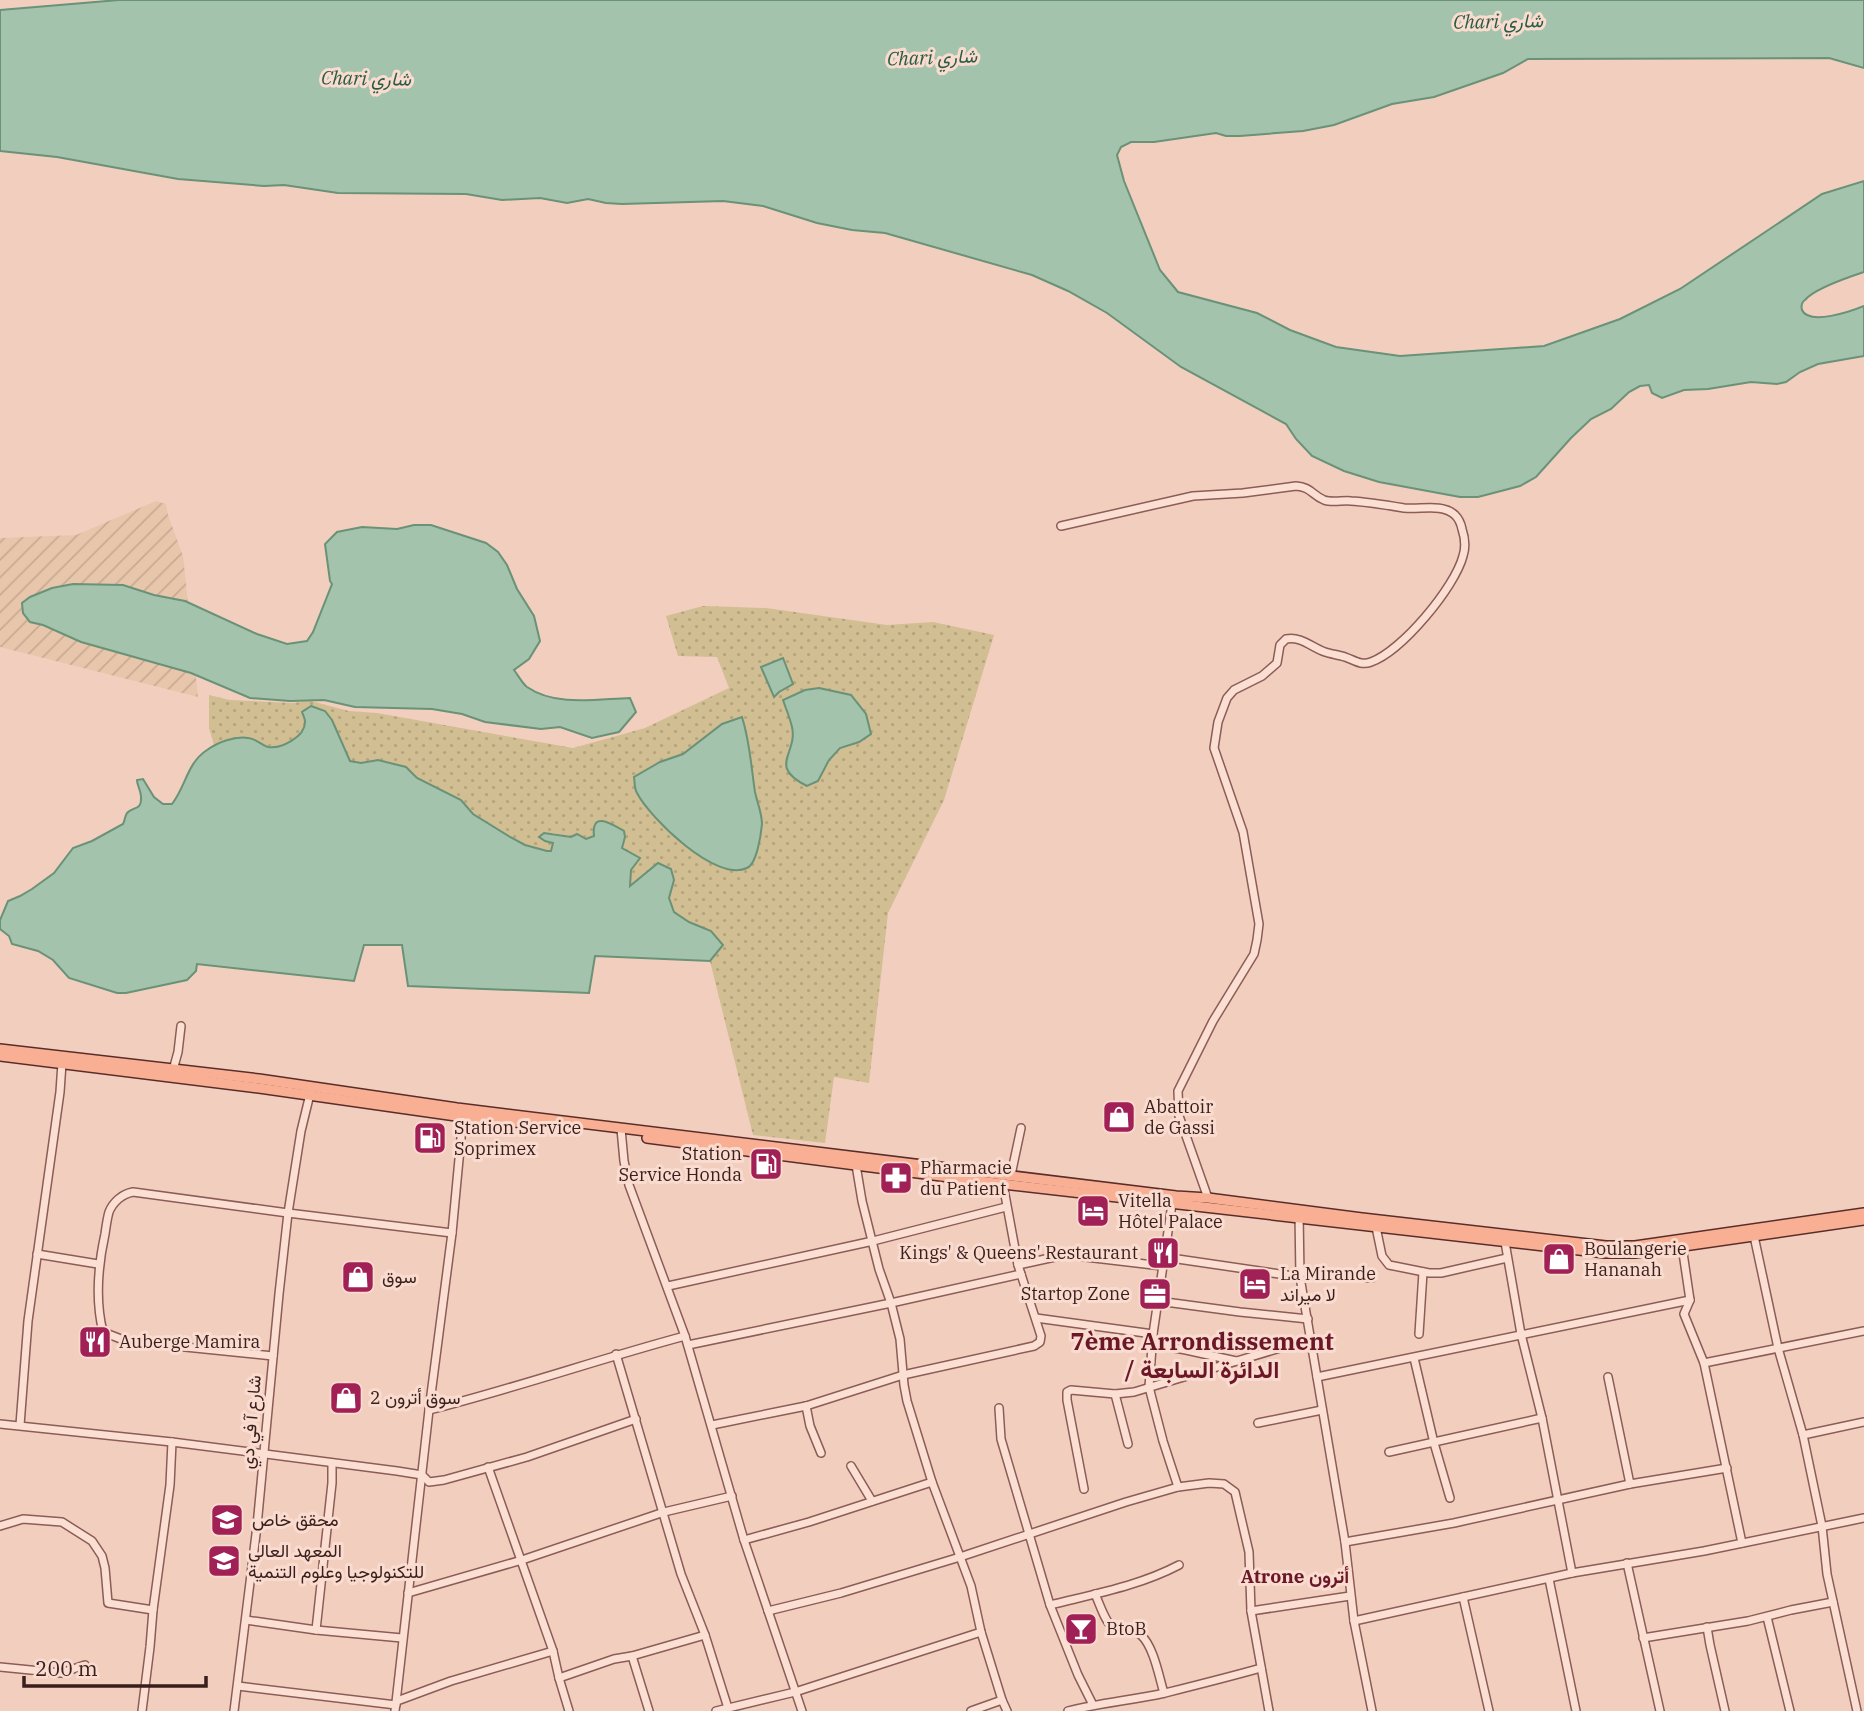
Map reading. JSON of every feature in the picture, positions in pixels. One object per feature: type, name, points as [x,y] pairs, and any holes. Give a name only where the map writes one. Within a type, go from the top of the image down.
[{"type":"main road","points":[[0,1049],[173,1070],[463,1117],[620,1131],[1208,1198],[1376,1227],[1619,1254],[1754,1236],[1864,1213]]},
{"type":"main road","points":[[0,1056],[343,1093],[856,1165],[1172,1204],[1407,1224],[1619,1247],[1864,1220]]},
{"type":"street","points":[[1060,526],[1193,496],[1296,486],[1305,487],[1327,501],[1439,508],[1448,511],[1460,521],[1465,538],[1460,565],[1440,600],[1393,648],[1374,661],[1360,663],[1324,652],[1295,637],[1286,639],[1280,645],[1277,663],[1262,676],[1234,690],[1227,698],[1214,748],[1243,832],[1259,924],[1254,954],[1213,1021],[1178,1091],[1179,1116],[1208,1198]]},
{"type":"street","points":[[173,1070],[181,1026]]},
{"type":"street","points":[[20,1426],[28,1321],[62,1063]]},
{"type":"street","name":"شارع آ في دي","points":[[234,1711],[264,1455],[288,1213],[301,1131],[311,1091]]},
{"type":"street","points":[[396,1705],[452,1233],[463,1117]]},
{"type":"street","points":[[1012,1175],[1021,1128]]},
{"type":"street","points":[[620,1131],[629,1185],[688,1345],[744,1540],[802,1711]]},
{"type":"street","points":[[856,1165],[879,1269],[900,1339],[907,1401],[932,1482],[971,1586],[981,1632],[1007,1711]]},
{"type":"street","points":[[712,1425],[806,1406],[903,1375],[1034,1346],[1040,1342],[1041,1336],[1018,1265],[1003,1184]]},
{"type":"street","points":[[273,1356],[126,1341],[103,1332],[99,1317],[98,1264],[109,1211],[118,1199],[133,1192],[452,1233]]},
{"type":"street","points":[[1172,1204],[1153,1334],[1149,1387],[1178,1487]]},
{"type":"street","points":[[668,1286],[873,1241],[1006,1207]]},
{"type":"street","points":[[1299,1214],[1300,1275],[1345,1542],[1354,1621],[1372,1711]]},
{"type":"street","points":[[1376,1227],[1382,1256],[1389,1265],[1429,1273],[1452,1272],[1507,1258]]},
{"type":"street","points":[[1754,1236],[1778,1348],[1803,1435],[1822,1526],[1825,1564],[1857,1711]]},
{"type":"street","points":[[1505,1242],[1521,1334],[1542,1418],[1572,1573]]},
{"type":"street","points":[[1682,1246],[1690,1300],[1684,1314],[1704,1363],[1742,1543]]},
{"type":"street","points":[[37,1254],[98,1264]]},
{"type":"street","points":[[1018,1265],[1064,1255],[1162,1266]]},
{"type":"street","points":[[1164,1257],[1300,1275],[1372,1278]]},
{"type":"street","points":[[1419,1334],[1423,1272]]},
{"type":"street","points":[[688,1345],[1021,1274]]},
{"type":"street","points":[[1317,1377],[1690,1300]]},
{"type":"street","points":[[1158,1301],[1308,1319]]},
{"type":"street","points":[[1035,1318],[1153,1334]]},
{"type":"street","points":[[1704,1363],[1864,1331]]},
{"type":"street","points":[[429,1410],[685,1336]]},
{"type":"street","points":[[1084,1489],[1067,1392],[1134,1392],[1310,1339]]},
{"type":"street","points":[[1153,1344],[1237,1362]]},
{"type":"street","points":[[616,1354],[681,1574],[705,1636],[728,1708]]},
{"type":"street","points":[[1415,1358],[1434,1443],[1450,1498]]},
{"type":"street","points":[[1608,1377],[1630,1484]]},
{"type":"street","points":[[1115,1394],[1128,1444]]},
{"type":"street","points":[[806,1406],[810,1426],[821,1453]]},
{"type":"street","points":[[999,1408],[1001,1439],[1050,1605],[1093,1705]]},
{"type":"street","points":[[1258,1423],[1322,1410]]},
{"type":"street","points":[[1389,1452],[1542,1418]]},
{"type":"street","points":[[0,1424],[172,1442],[422,1475],[429,1482],[527,1457],[636,1419]]},
{"type":"street","points":[[1803,1435],[1864,1422]]},
{"type":"street","points":[[142,1711],[170,1486],[172,1442]]},
{"type":"street","points":[[316,1630],[332,1463]]},
{"type":"street","points":[[851,1466],[872,1501]]},
{"type":"street","points":[[488,1467],[553,1651],[569,1711]]},
{"type":"street","points":[[1345,1542],[1454,1523],[1630,1484],[1727,1468]]},
{"type":"street","points":[[744,1540],[932,1482]]},
{"type":"street","points":[[768,1611],[841,1593],[961,1557],[1178,1487],[1224,1484],[1235,1492],[1249,1552],[1251,1611],[1269,1711]]},
{"type":"street","points":[[408,1593],[522,1560],[664,1512],[732,1496]]},
{"type":"street","points":[[1354,1621],[1572,1573],[1704,1551],[1864,1518]]},
{"type":"street","points":[[0,1526],[23,1520],[62,1522],[92,1541],[102,1556],[107,1578],[108,1603],[153,1610]]},
{"type":"street","points":[[1627,1563],[1660,1711]]},
{"type":"street","points":[[1050,1605],[1137,1583],[1180,1565]]},
{"type":"street","points":[[1549,1579],[1576,1711]]},
{"type":"street","points":[[1095,1594],[1109,1624],[1138,1633],[1144,1638],[1150,1648],[1164,1693]]},
{"type":"street","points":[[1251,1611],[1350,1596]]},
{"type":"street","points":[[1463,1597],[1489,1711]]},
{"type":"street","points":[[1643,1638],[1768,1617],[1833,1602]]},
{"type":"street","points":[[1768,1617],[1790,1711]]},
{"type":"street","points":[[246,1620],[402,1638]]},
{"type":"street","points":[[1707,1627],[1725,1711]]},
{"type":"street","points":[[716,1711],[796,1692],[981,1632]]},
{"type":"street","points":[[559,1678],[614,1659],[632,1657],[705,1636]]},
{"type":"street","points":[[238,1686],[396,1705],[451,1681],[553,1651]]},
{"type":"street","points":[[632,1657],[649,1711]]},
{"type":"street","points":[[0,1667],[61,1674],[85,1665]]},
{"type":"street","points":[[1068,1711],[1093,1705],[1110,1707],[1261,1668]]},
{"type":"street","points":[[971,1711],[1002,1700]]},
{"type":"shaded area","points":[[156,501],[166,504],[183,556],[198,697],[0,647],[0,538],[76,535]]},
{"type":"shaded area","points":[[703,606],[766,608],[887,625],[933,622],[994,635],[944,800],[888,913],[869,1083],[834,1077],[825,1143],[753,1135],[710,961],[723,945],[711,931],[674,912],[669,898],[674,880],[629,886],[629,853],[622,848],[624,831],[599,821],[594,828],[594,836],[586,839],[552,833],[551,850],[525,845],[473,814],[461,800],[417,778],[406,767],[378,760],[361,763],[350,761],[325,711],[305,723],[300,735],[287,744],[267,747],[233,739],[214,745],[209,728],[209,695],[230,700],[292,703],[311,701],[349,711],[377,713],[573,748],[645,728],[729,688],[717,657],[678,656],[666,616]]},
{"type":"water","name":"Chari شاري","points":[[119,0],[1864,0],[1864,68],[1829,58],[1528,59],[1503,73],[1434,97],[1392,104],[1334,125],[1303,131],[1240,136],[1216,133],[1154,142],[1131,142],[1121,147],[1117,155],[1124,181],[1160,270],[1178,292],[1257,313],[1290,330],[1336,347],[1400,356],[1544,346],[1620,319],[1680,289],[1822,194],[1864,181],[1864,272],[1816,291],[1802,303],[1802,310],[1806,315],[1822,317],[1864,306],[1864,356],[1818,364],[1786,382],[1777,384],[1751,382],[1684,390],[1662,398],[1652,393],[1649,385],[1640,386],[1629,392],[1611,409],[1591,419],[1536,477],[1520,486],[1478,497],[1460,497],[1379,482],[1344,471],[1312,456],[1286,424],[1181,367],[1107,313],[1068,291],[1032,275],[885,233],[852,230],[817,223],[763,206],[723,201],[622,204],[588,199],[567,203],[540,198],[502,200],[466,194],[338,193],[284,185],[264,186],[178,179],[57,157],[0,151],[0,10]]},
{"type":"water","points":[[431,525],[486,543],[498,552],[534,616],[540,641],[529,659],[514,670],[527,687],[551,697],[564,700],[630,698],[636,712],[619,732],[592,738],[560,727],[541,729],[485,722],[462,714],[432,709],[355,707],[324,700],[250,698],[191,673],[81,642],[30,622],[23,613],[22,603],[52,588],[73,584],[123,585],[185,601],[257,634],[287,644],[307,641],[332,584],[325,544],[337,532],[362,527],[397,529]]},
{"type":"water","points":[[783,658],[793,684],[774,697],[761,667]]},
{"type":"water","points":[[819,688],[851,695],[866,714],[871,734],[859,742],[840,748],[829,760],[818,781],[807,786],[795,779],[786,766],[793,736],[783,700],[805,690]]},
{"type":"water","points":[[311,706],[325,711],[332,720],[350,761],[361,763],[378,760],[406,767],[417,778],[461,800],[473,814],[525,845],[551,851],[553,843],[539,837],[544,833],[571,837],[577,834],[586,839],[594,836],[594,828],[599,821],[619,828],[624,831],[625,837],[622,848],[640,858],[631,870],[630,886],[658,863],[671,869],[674,880],[669,898],[674,912],[711,931],[723,945],[710,961],[595,956],[589,993],[408,986],[402,945],[364,945],[354,981],[197,964],[196,971],[187,980],[117,993],[69,978],[53,960],[38,951],[12,944],[9,936],[0,929],[0,920],[8,901],[32,889],[54,873],[73,848],[123,824],[127,813],[139,806],[141,801],[137,780],[143,779],[154,797],[163,804],[172,804],[195,761],[207,750],[221,742],[238,738],[251,738],[268,747],[285,744],[301,733],[305,722],[302,712]]},
{"type":"water","points":[[742,717],[762,824],[753,861],[747,868],[734,870],[702,857],[669,832],[637,793],[634,777],[660,762],[683,754],[722,724]]},
{"type":"place","name":"Abattoir de Gassi","points":[[1119,1117]]},
{"type":"place","name":"Station Service Soprimex","points":[[430,1138]]},
{"type":"place","name":"Station Service Honda","points":[[766,1164]]},
{"type":"place","name":"Pharmacie du Patient","points":[[896,1178]]},
{"type":"place","name":"Vitella Hôtel Palace","points":[[1093,1211]]},
{"type":"place","name":"Kings' & Queens' Restaurant","points":[[1163,1253]]},
{"type":"place","name":"Boulangerie Hananah","points":[[1559,1259]]},
{"type":"place","name":"سوق","points":[[358,1277]]},
{"type":"place","name":"La Mirande لا ميراند","points":[[1255,1284]]},
{"type":"place","name":"Startop Zone","points":[[1155,1294]]},
{"type":"place","name":"Auberge Mamira","points":[[95,1342]]},
{"type":"place","name":"سوق أترون 2","points":[[346,1398]]},
{"type":"place","name":"محقق خاص","points":[[227,1520]]},
{"type":"place","name":"المعهد العالي للتكنولوجيا وعلوم التنمية","points":[[224,1561]]},
{"type":"place","name":"BtoB","points":[[1081,1629]]},
{"type":"district","name":"7ème Arrondissement / الدائرة السابعة","points":[[1202,1356]]},
{"type":"district","name":"Atrone أترون","points":[[1295,1576]]}]
